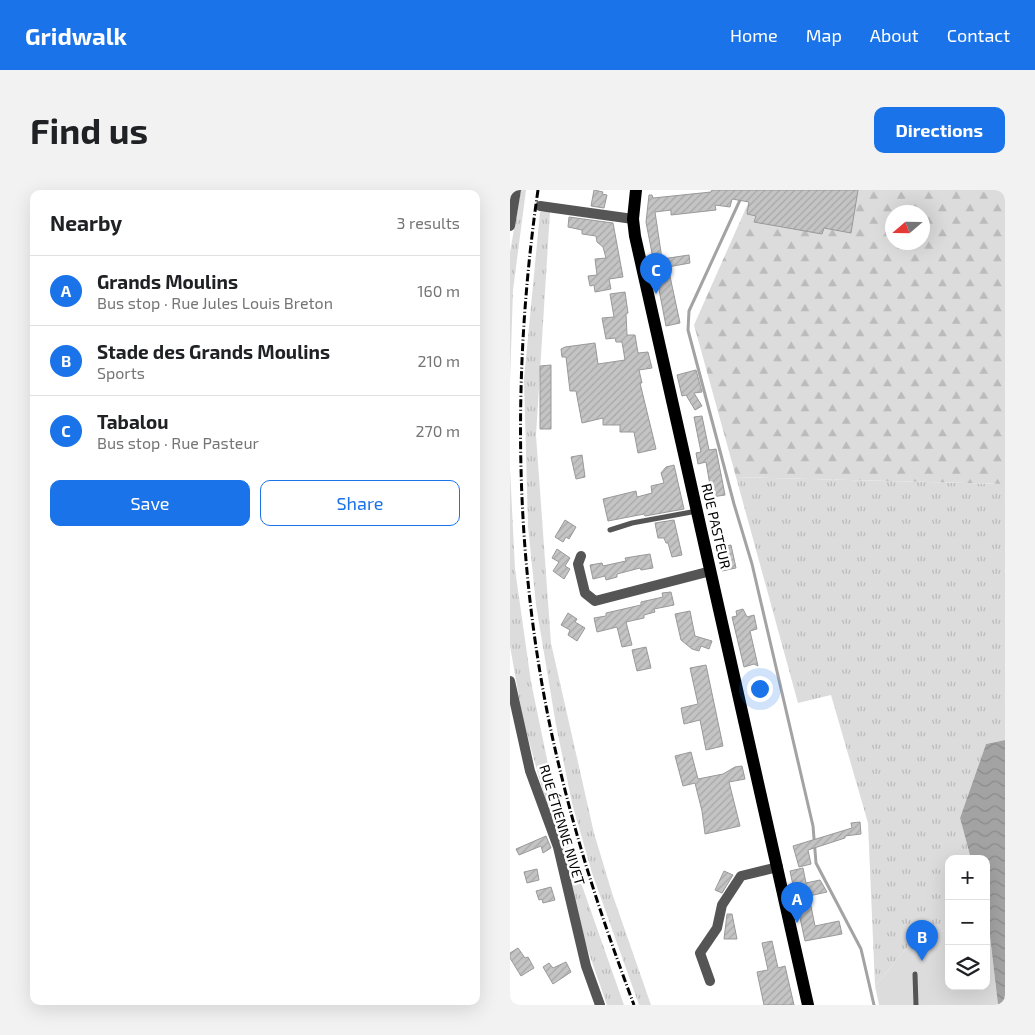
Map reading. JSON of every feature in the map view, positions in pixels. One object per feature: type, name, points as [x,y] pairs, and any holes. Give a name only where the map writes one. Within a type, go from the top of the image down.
[{"type":"main road","name":"RUE PASTEUR","points":[[636,190],[635,236],[808,1005]]},
{"type":"street","points":[[510,226],[516,190]]},
{"type":"street","points":[[540,206],[634,219]]},
{"type":"street","points":[[581,556],[578,564],[585,593],[595,601],[711,571]]},
{"type":"street","name":"RUE ÉTIENNE NIVET","points":[[510,681],[530,771],[558,848],[586,966],[600,1005]]},
{"type":"street","points":[[710,981],[700,953],[717,928],[722,905],[741,876],[778,868]]},
{"type":"lane","points":[[610,530],[632,523],[697,511]]},
{"type":"lane","points":[[914,974],[916,1005]]},
{"type":"green space","points":[[521,190],[526,190],[513,290],[510,381],[510,252]]},
{"type":"green space","points":[[754,190],[1005,190],[1005,484],[736,477],[694,325]]},
{"type":"green space","points":[[540,212],[550,212],[536,435],[551,643],[594,833],[612,893],[651,1005],[639,1005],[592,873],[572,803],[556,725],[536,605],[528,526],[524,379]]},
{"type":"green space","points":[[510,469],[515,569],[531,682],[553,788],[573,860],[624,1005],[607,1005],[585,942],[523,720],[510,646]]},
{"type":"green space","points":[[736,477],[1005,484],[1005,740],[986,744],[960,818],[970,855],[945,855],[945,930],[916,937],[875,986],[868,823],[831,695],[798,703]]},
{"type":"green space","points":[[945,930],[945,990],[990,990],[990,936],[998,1005],[879,1005],[875,986],[916,937]]},
{"type":"water","points":[[1005,740],[1005,1005],[998,1005],[990,936],[990,855],[970,855],[960,818],[986,744]]},
{"type":"building","points":[[594,190],[607,195],[604,208],[591,206]]},
{"type":"building","points":[[712,190],[858,190],[851,233],[824,228],[822,234],[754,222],[756,216],[747,214],[749,202],[732,199],[730,207],[715,205],[716,210],[671,215],[671,210],[655,212],[662,259],[689,255],[690,263],[668,267],[680,323],[666,326],[646,222],[649,195],[652,195],[653,198],[711,192]]},
{"type":"building","points":[[569,217],[613,223],[623,277],[609,279],[611,289],[595,292],[594,285],[590,286],[588,276],[597,275],[595,259],[606,258],[603,247],[597,242],[596,236],[582,234],[582,230],[568,227]]},
{"type":"building","points":[[625,292],[628,313],[626,314],[627,335],[635,335],[638,353],[648,352],[652,368],[639,370],[642,383],[640,383],[656,449],[638,453],[634,432],[620,432],[620,425],[603,425],[603,418],[582,423],[576,391],[570,391],[566,357],[562,357],[561,349],[595,343],[598,364],[625,360],[622,342],[616,342],[615,338],[606,339],[602,318],[614,317],[610,294]]},
{"type":"building","points":[[551,365],[551,429],[540,429],[540,366]]},
{"type":"building","points":[[696,370],[702,392],[694,393],[702,406],[695,410],[686,395],[682,396],[677,375]]},
{"type":"building","points":[[702,416],[709,450],[716,449],[725,495],[712,497],[706,462],[698,464],[696,453],[701,452],[694,417]]},
{"type":"building","points":[[582,455],[585,477],[576,479],[571,457]]},
{"type":"building","points":[[674,465],[684,509],[608,521],[603,499],[636,491],[637,497],[652,493],[651,486],[664,483],[661,473],[666,467]]},
{"type":"building","points":[[565,520],[576,527],[569,539],[566,537],[563,542],[555,537]]},
{"type":"building","points":[[674,520],[682,555],[672,557],[668,543],[666,543],[664,538],[658,538],[655,523]]},
{"type":"building","points":[[731,545],[736,568],[722,571],[717,548]]},
{"type":"building","points":[[557,549],[570,558],[565,566],[570,569],[564,579],[553,571],[559,562],[552,558]]},
{"type":"building","points":[[650,554],[653,568],[641,570],[640,568],[617,574],[617,577],[606,580],[605,576],[593,579],[590,565],[602,563],[603,566],[626,561],[625,558]]},
{"type":"building","points":[[671,592],[674,605],[654,609],[655,612],[644,615],[644,618],[626,622],[632,645],[622,647],[617,627],[597,632],[594,618],[606,616],[606,613],[641,605],[641,602],[663,597],[662,593]]},
{"type":"building","points":[[743,609],[747,617],[754,615],[757,629],[750,631],[758,666],[754,664],[744,667],[732,617],[737,616],[736,611]]},
{"type":"building","points":[[690,611],[695,636],[712,641],[709,649],[701,646],[699,651],[692,649],[681,640],[675,614]]},
{"type":"building","points":[[568,613],[577,619],[575,622],[585,628],[577,641],[568,635],[570,630],[561,625]]},
{"type":"building","points":[[646,647],[651,668],[637,671],[632,650]]},
{"type":"building","points":[[706,665],[723,746],[706,750],[700,720],[684,724],[681,708],[698,704],[690,668]]},
{"type":"building","points":[[691,752],[698,779],[723,774],[735,767],[742,766],[745,779],[729,782],[740,826],[705,834],[695,783],[683,786],[675,756]]},
{"type":"building","points":[[860,822],[861,834],[845,836],[845,838],[808,850],[811,864],[799,867],[793,846],[852,828],[851,823]]},
{"type":"building","points":[[546,836],[551,848],[543,853],[541,846],[519,855],[516,849]]},
{"type":"building","points":[[803,868],[806,883],[820,880],[827,892],[809,896],[815,926],[839,921],[842,934],[805,941],[790,871]]},
{"type":"building","points":[[537,869],[539,880],[527,883],[524,872]]},
{"type":"building","points":[[724,871],[733,875],[722,893],[715,890]]},
{"type":"building","points":[[551,887],[555,900],[543,903],[542,899],[539,900],[536,891]]},
{"type":"building","points":[[727,914],[732,914],[737,939],[724,939]]},
{"type":"building","points":[[772,941],[778,968],[785,966],[794,1005],[764,1005],[757,972],[768,970],[762,943]]},
{"type":"building","points":[[518,948],[525,958],[528,957],[534,968],[521,976],[510,958],[510,953]]},
{"type":"building","points":[[566,962],[571,972],[553,984],[543,967],[549,963],[553,968]]},
{"type":"waterway","points":[[740,200],[689,311],[688,330],[734,504],[752,564],[813,826],[816,863],[861,949],[874,1005]]},
{"type":"railway","points":[[538,190],[529,263],[523,337],[521,411],[526,559],[534,633],[546,706],[569,807],[595,893],[634,1005]]},
{"type":"place","name":"Tabalou","points":[[656,294]]},
{"type":"place","name":"Grands Moulins","points":[[797,923]]},
{"type":"place","name":"Stade des Grands Moulins","points":[[922,961]]}]
